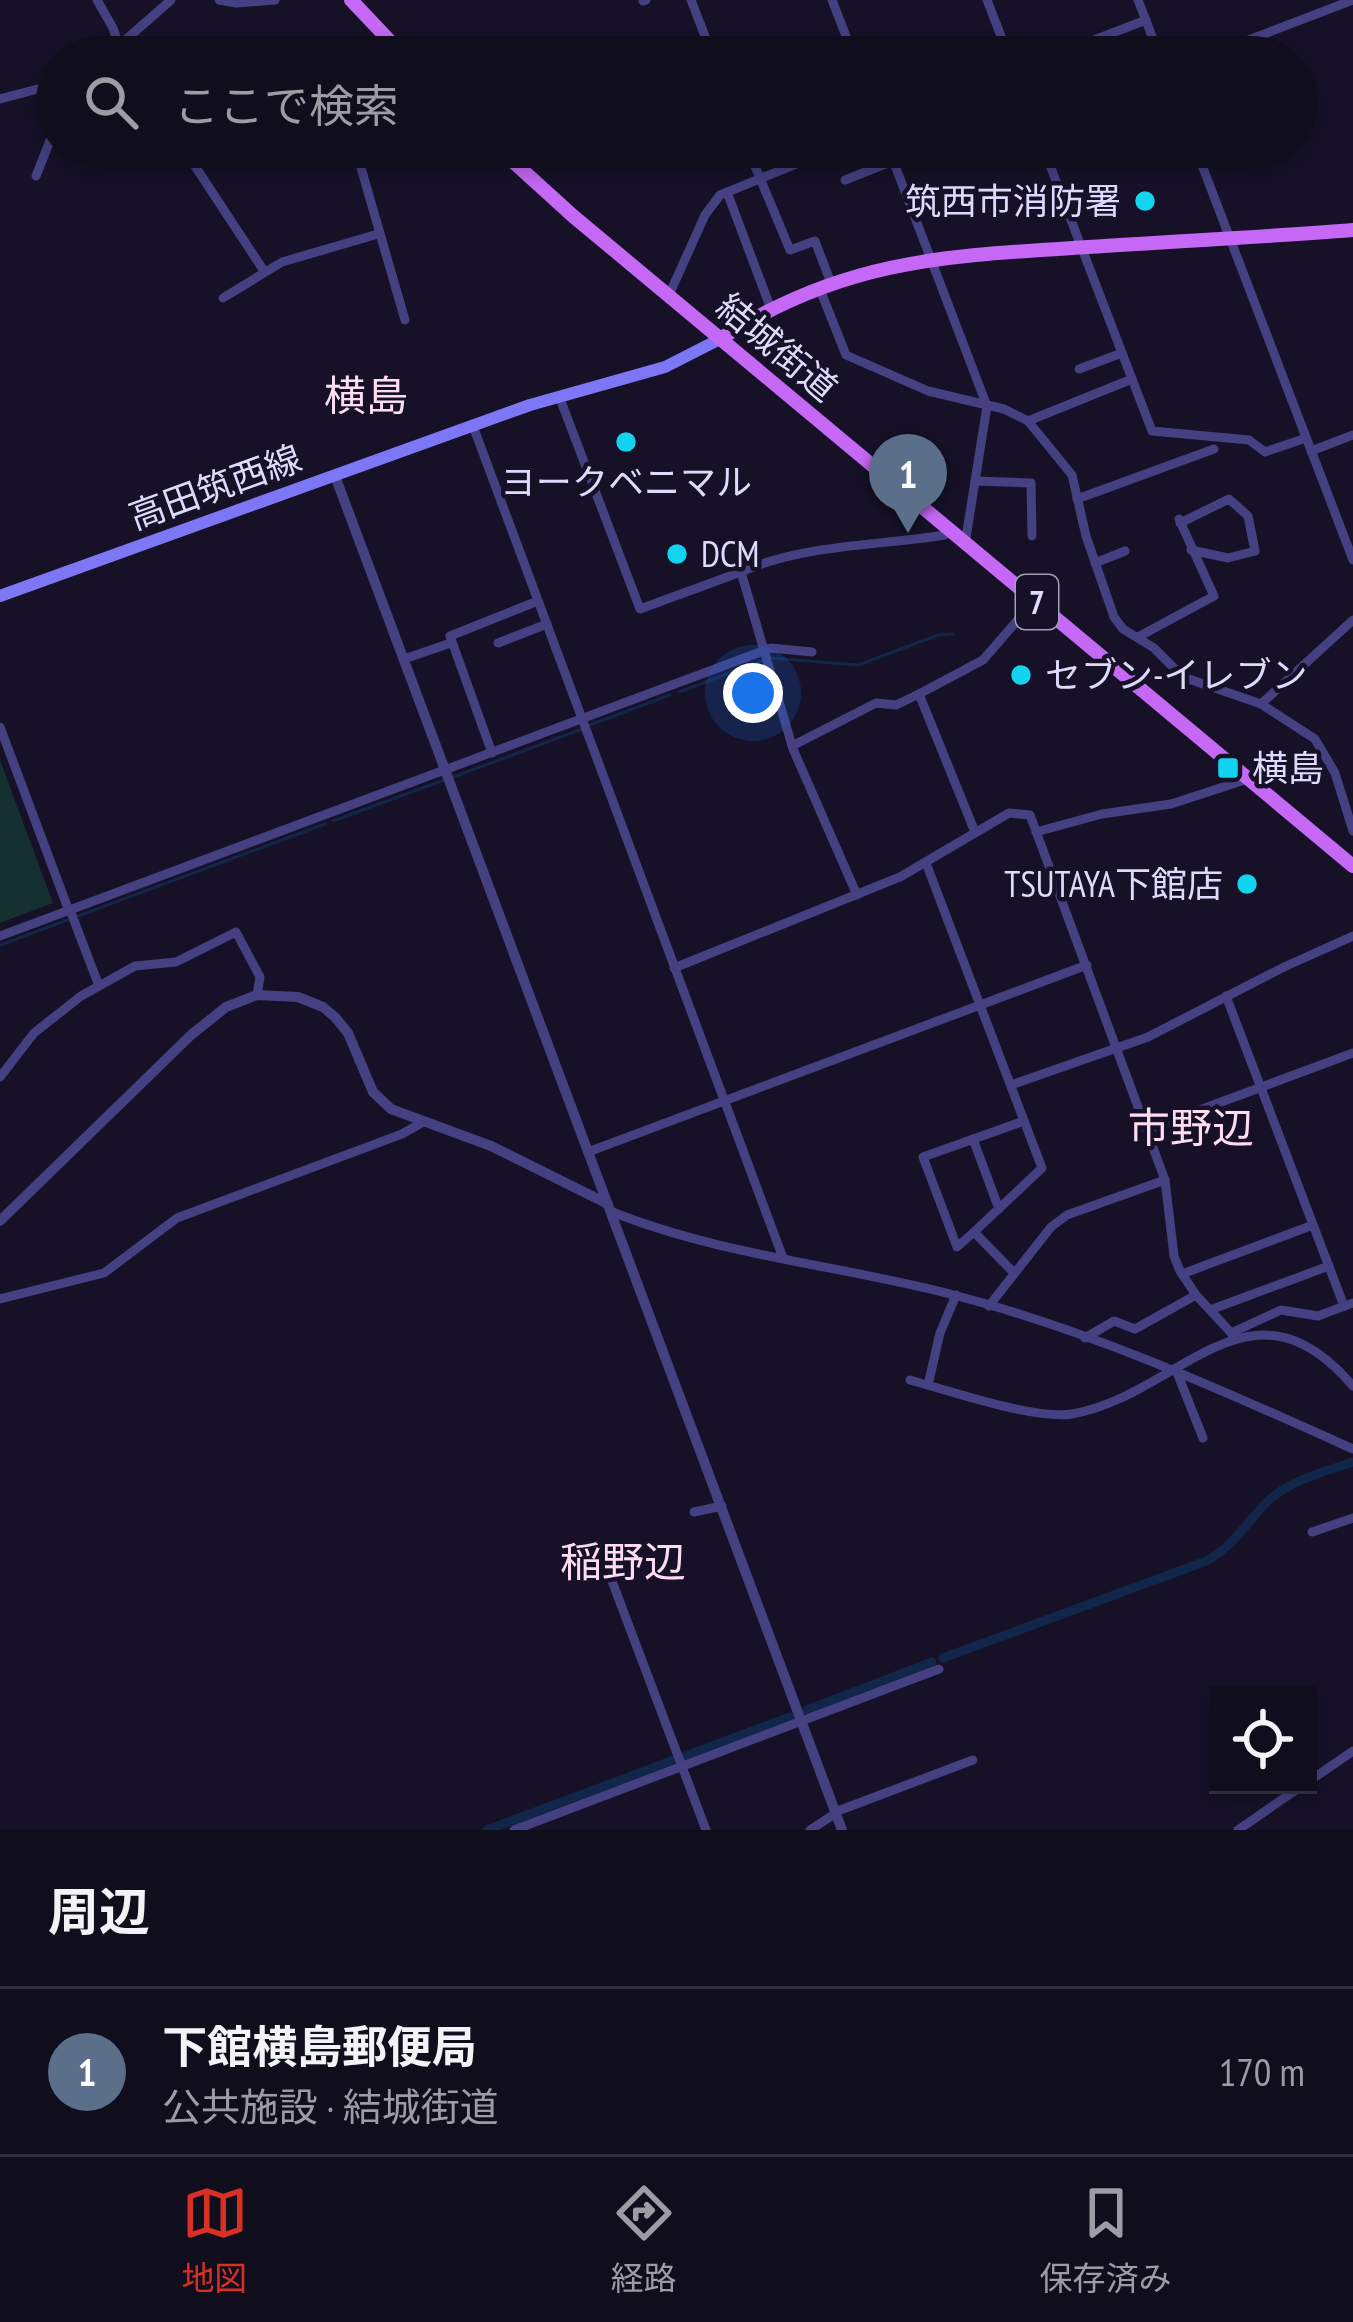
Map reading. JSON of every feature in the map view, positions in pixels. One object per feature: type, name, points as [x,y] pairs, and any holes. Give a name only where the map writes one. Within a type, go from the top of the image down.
[{"type":"main road","points":[[353,1],[386,36]]},
{"type":"main road","name":"結城街道","points":[[521,168],[1353,866]]},
{"type":"main road","points":[[720,339],[825,285],[931,257],[1353,230]]},
{"type":"main road","name":"高田筑西線","points":[[0,596],[472,426],[665,367],[720,339]]},
{"type":"street","points":[[97,0],[115,36]]},
{"type":"street","points":[[136,36],[171,0]]},
{"type":"street","points":[[219,0],[236,4],[275,0]]},
{"type":"street","points":[[691,0],[704,36]]},
{"type":"street","points":[[832,0],[846,36]]},
{"type":"street","points":[[987,0],[1001,36]]},
{"type":"street","points":[[1138,0],[1152,36]]},
{"type":"street","points":[[1259,36],[1353,0]]},
{"type":"street","points":[[1104,36],[1146,20]]},
{"type":"street","points":[[0,99],[36,90]]},
{"type":"street","points":[[36,176],[39,168]]},
{"type":"street","points":[[196,168],[264,271]]},
{"type":"street","points":[[361,168],[405,320]]},
{"type":"street","points":[[755,168],[790,250],[815,241],[846,355],[928,391],[1020,414],[1028,421],[1072,475],[1087,539],[1114,617],[1123,629],[1184,677],[1261,704],[1315,740],[1325,752],[1353,831]]},
{"type":"street","points":[[669,295],[706,215],[727,192],[784,168]]},
{"type":"street","points":[[845,180],[876,168]]},
{"type":"street","points":[[897,168],[987,406],[965,544]]},
{"type":"street","points":[[1051,168],[1152,431],[1249,440],[1265,452],[1353,435]]},
{"type":"street","points":[[1203,168],[1353,560]]},
{"type":"street","points":[[727,192],[771,309]]},
{"type":"street","points":[[223,298],[264,271],[326,247],[378,234]]},
{"type":"street","points":[[1079,369],[1122,353]]},
{"type":"street","points":[[1028,421],[1132,379]]},
{"type":"street","points":[[560,396],[640,609],[778,555],[891,543],[945,535],[949,530]]},
{"type":"street","points":[[472,426],[783,1258]]},
{"type":"street","points":[[1077,499],[1214,448]]},
{"type":"street","points":[[335,476],[842,1830]]},
{"type":"street","points":[[975,481],[1031,483],[1032,536]]},
{"type":"street","points":[[1138,637],[1214,596],[1191,550],[1180,521],[1229,499],[1248,516],[1256,551],[1228,558],[1191,550]]},
{"type":"street","points":[[1095,563],[1125,550]]},
{"type":"street","points":[[741,572],[792,746],[857,895]]},
{"type":"street","points":[[792,746],[876,703],[896,705],[983,660],[1035,600]]},
{"type":"street","points":[[492,753],[451,643],[452,634],[538,601]]},
{"type":"street","points":[[1261,704],[1353,620]]},
{"type":"street","points":[[497,643],[547,624]]},
{"type":"street","points":[[404,659],[451,643]]},
{"type":"street","points":[[0,936],[448,775],[492,753],[583,720],[768,656],[812,652]]},
{"type":"street","points":[[919,694],[975,832]]},
{"type":"street","points":[[0,727],[99,986]]},
{"type":"street","points":[[1036,832],[1102,814],[1171,804],[1248,778]]},
{"type":"street","points":[[674,968],[857,895],[1016,812],[1030,815],[1166,1180],[1174,1256],[1182,1274],[1233,1335],[1271,1334],[1295,1340],[1324,1357],[1353,1386]]},
{"type":"street","points":[[926,862],[1042,1168],[958,1247],[923,1157],[1024,1121]]},
{"type":"street","points":[[0,1077],[34,1033],[99,986],[135,965],[176,962],[236,932],[260,977],[257,995]]},
{"type":"street","points":[[1011,1085],[1148,1037],[1353,936]]},
{"type":"street","points":[[588,1152],[1087,965]]},
{"type":"street","points":[[0,1221],[191,1035],[226,1007],[257,995],[298,997],[323,1007],[348,1033],[373,1092],[391,1109],[490,1146],[609,1208],[675,1235],[956,1295],[1176,1370],[1353,1449]]},
{"type":"street","points":[[910,1380],[1028,1411],[1064,1415],[1085,1411],[1176,1370],[1281,1310],[1318,1316],[1348,1305],[1226,996]]},
{"type":"street","points":[[1146,1130],[1353,1053]]},
{"type":"street","points":[[0,1299],[104,1273],[177,1218],[403,1134],[423,1122]]},
{"type":"street","points":[[973,1139],[999,1209]]},
{"type":"street","points":[[989,1306],[1013,1272],[1067,1215],[1166,1180]]},
{"type":"street","points":[[1182,1274],[1313,1225]]},
{"type":"street","points":[[974,1232],[1013,1272]]},
{"type":"street","points":[[1210,1310],[1329,1266]]},
{"type":"street","points":[[928,1385],[940,1333],[956,1295]]},
{"type":"street","points":[[1085,1338],[1114,1321],[1135,1328],[1196,1295]]},
{"type":"street","points":[[1176,1370],[1202,1438]]},
{"type":"street","points":[[694,1512],[722,1506]]},
{"type":"street","points":[[1312,1532],[1353,1518]]},
{"type":"street","points":[[598,1544],[706,1830]]},
{"type":"street","points":[[514,1830],[939,1669]]},
{"type":"street","points":[[1317,1776],[1353,1751]]},
{"type":"street","points":[[810,1830],[835,1813],[973,1760]]},
{"type":"street","points":[[1238,1830],[1291,1794]]},
{"type":"green space","points":[[0,760],[53,903],[0,923]]},
{"type":"waterway","points":[[771,658],[858,665],[938,635],[953,634]]},
{"type":"waterway","points":[[679,692],[762,661]]},
{"type":"waterway","points":[[590,725],[670,695]]},
{"type":"waterway","points":[[453,777],[582,729]]},
{"type":"waterway","points":[[333,821],[444,780]]},
{"type":"waterway","points":[[0,945],[325,824]]},
{"type":"waterway","points":[[1206,1561],[1232,1542],[1276,1494],[1353,1462]]},
{"type":"waterway","points":[[943,1658],[1201,1563]]},
{"type":"waterway","points":[[807,1710],[932,1662]]},
{"type":"waterway","points":[[685,1756],[790,1717]]},
{"type":"waterway","points":[[487,1830],[674,1760]]},
{"type":"place","name":"筑西市消防署","points":[[1145,201]]},
{"type":"place","name":"ヨークベニマル","points":[[626,442]]},
{"type":"place","name":"下館横島郵便局","points":[[908,533]]},
{"type":"place","name":"DCM","points":[[677,554]]},
{"type":"place","name":"セブン-イレブン","points":[[1021,675]]},
{"type":"place","name":"横島","points":[[1228,768]]},
{"type":"place","name":"TSUTAYA下館店","points":[[1247,884]]},
{"type":"district","name":"横島","points":[[366,396]]},
{"type":"district","name":"市野辺","points":[[1191,1128]]},
{"type":"district","name":"稲野辺","points":[[623,1562]]}]
